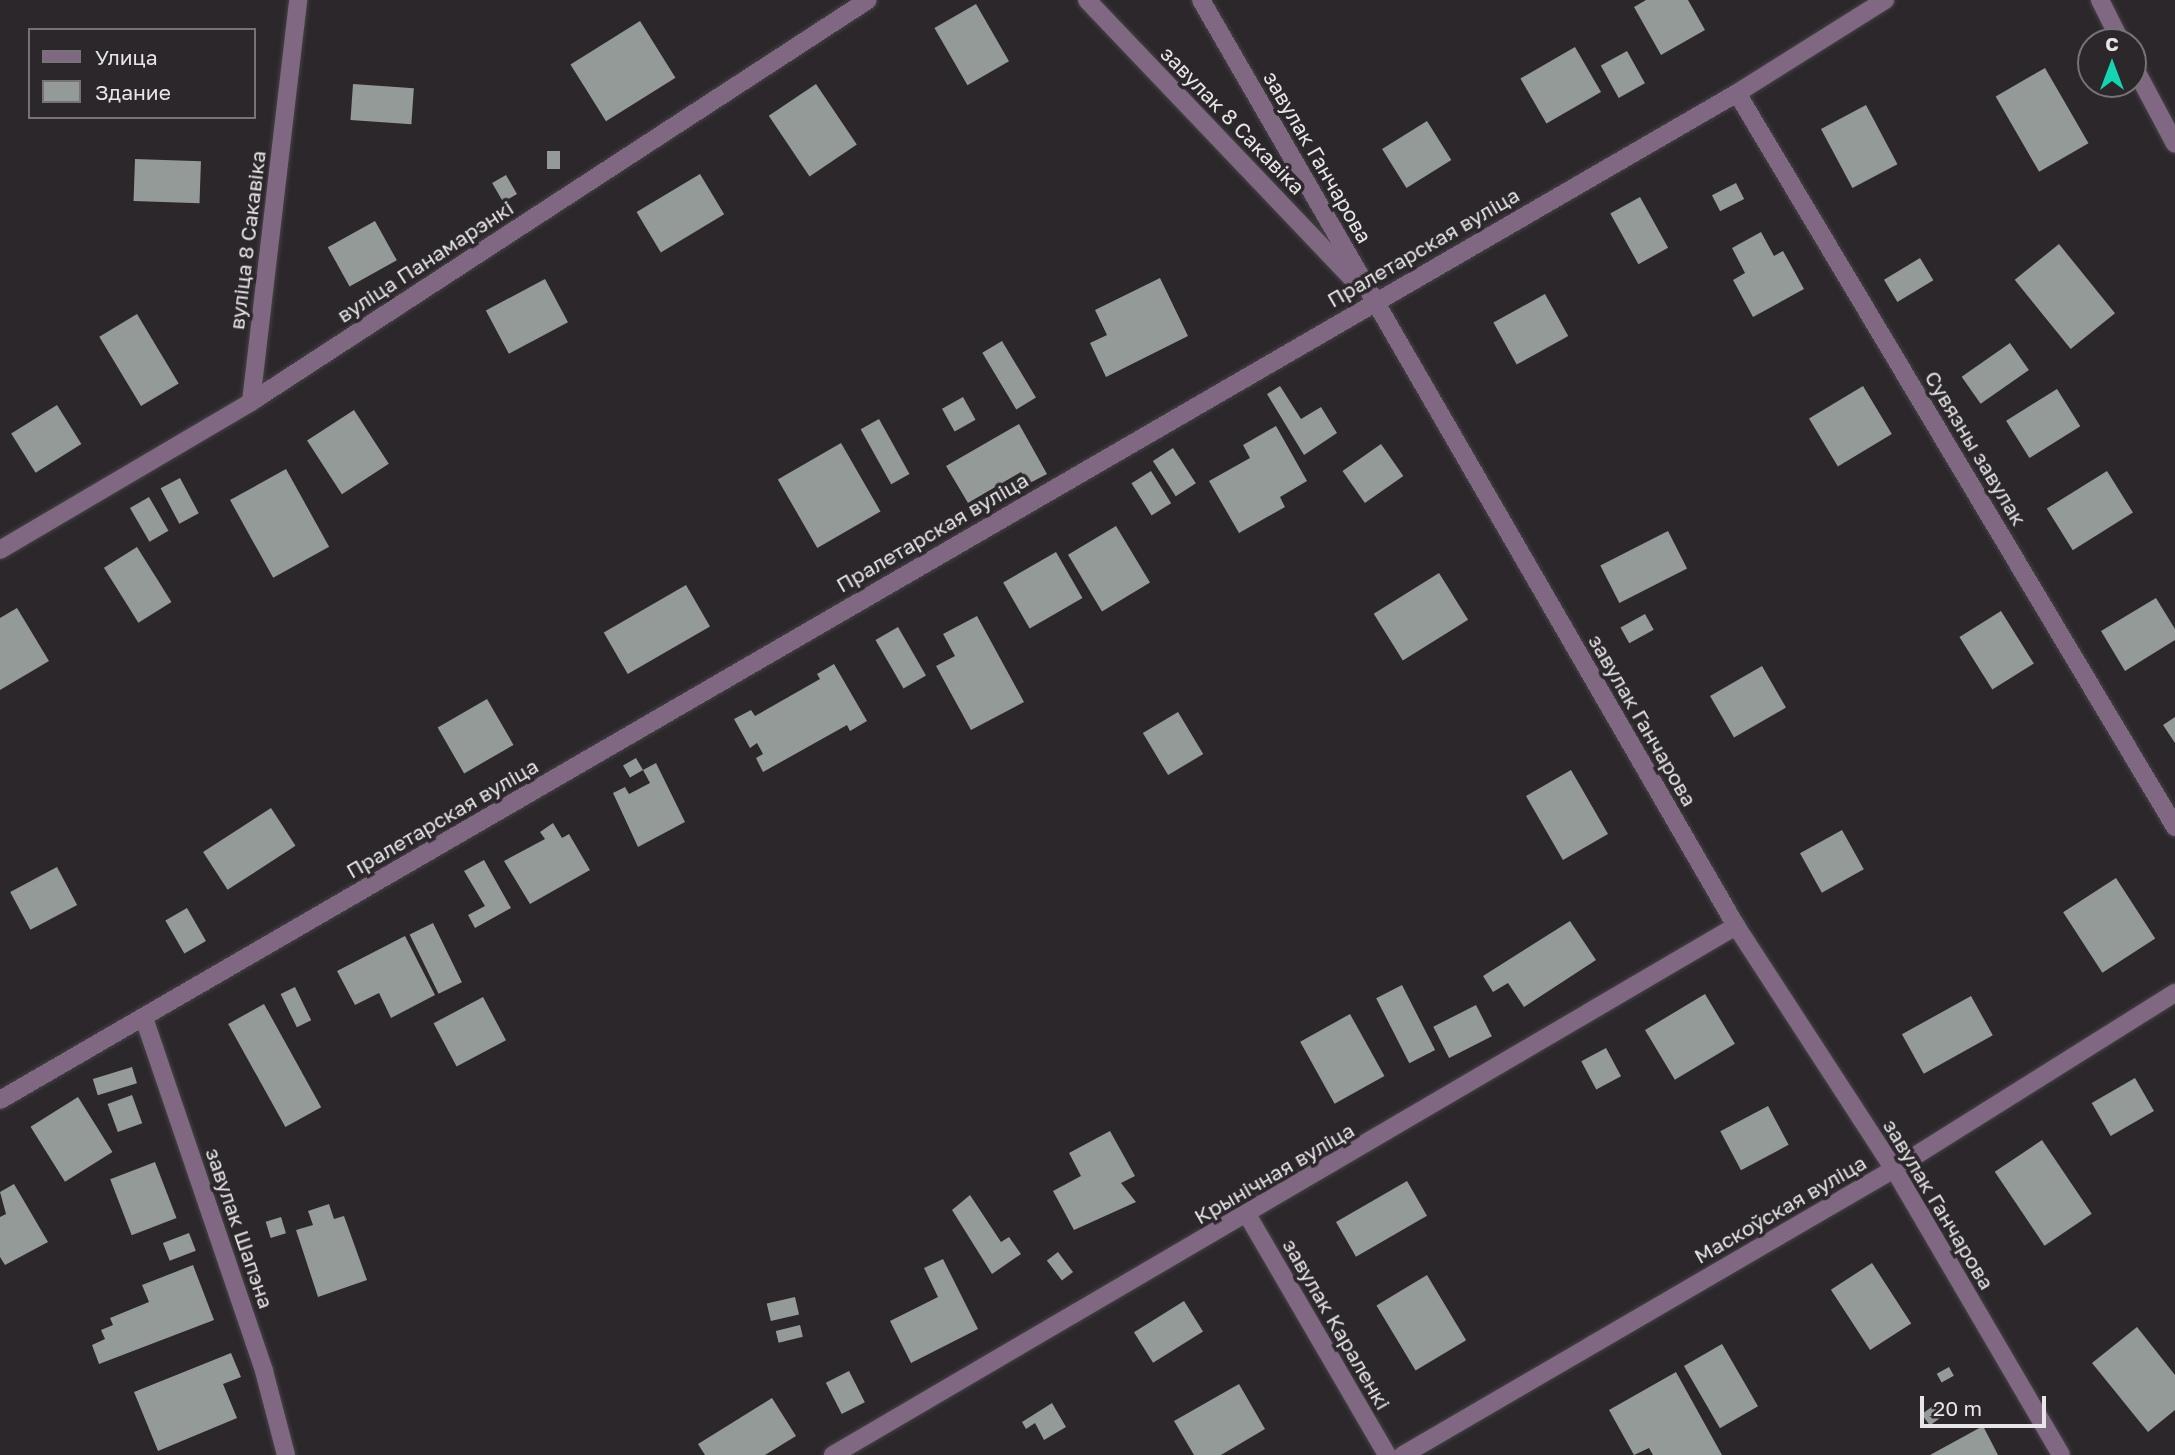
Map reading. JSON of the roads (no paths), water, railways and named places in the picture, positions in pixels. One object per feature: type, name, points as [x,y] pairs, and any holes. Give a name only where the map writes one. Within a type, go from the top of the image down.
[{"type":"street","name":"вуліца 8 Сакавіка","points":[[251,402],[298,0]]},
{"type":"street","name":"вуліца Панамарэнкі","points":[[0,550],[251,402],[868,0]]},
{"type":"street","name":"завулак 8 Сакавіка","points":[[1087,0],[1374,301]]},
{"type":"street","name":"завулак Ганчарова","points":[[1201,0],[1736,926],[1894,1168],[2060,1455]]},
{"type":"street","name":"Пралетарская вуліца","points":[[0,1100],[1374,301],[1737,93],[1885,0]]},
{"type":"street","points":[[2100,0],[2114,28]]},
{"type":"street","points":[[2147,91],[2175,144]]},
{"type":"street","name":"Сувязны завулак","points":[[1737,93],[2175,827]]},
{"type":"street","name":"Крынічная вуліца","points":[[833,1455],[1248,1216],[1736,926]]},
{"type":"street","name":"Маскоўская вуліца","points":[[1403,1455],[1894,1168],[2175,993]]},
{"type":"street","name":"завулак Шапэна","points":[[144,1018],[264,1371],[286,1455]]},
{"type":"street","name":"завулак Караленкі","points":[[1248,1216],[1387,1455]]}]
